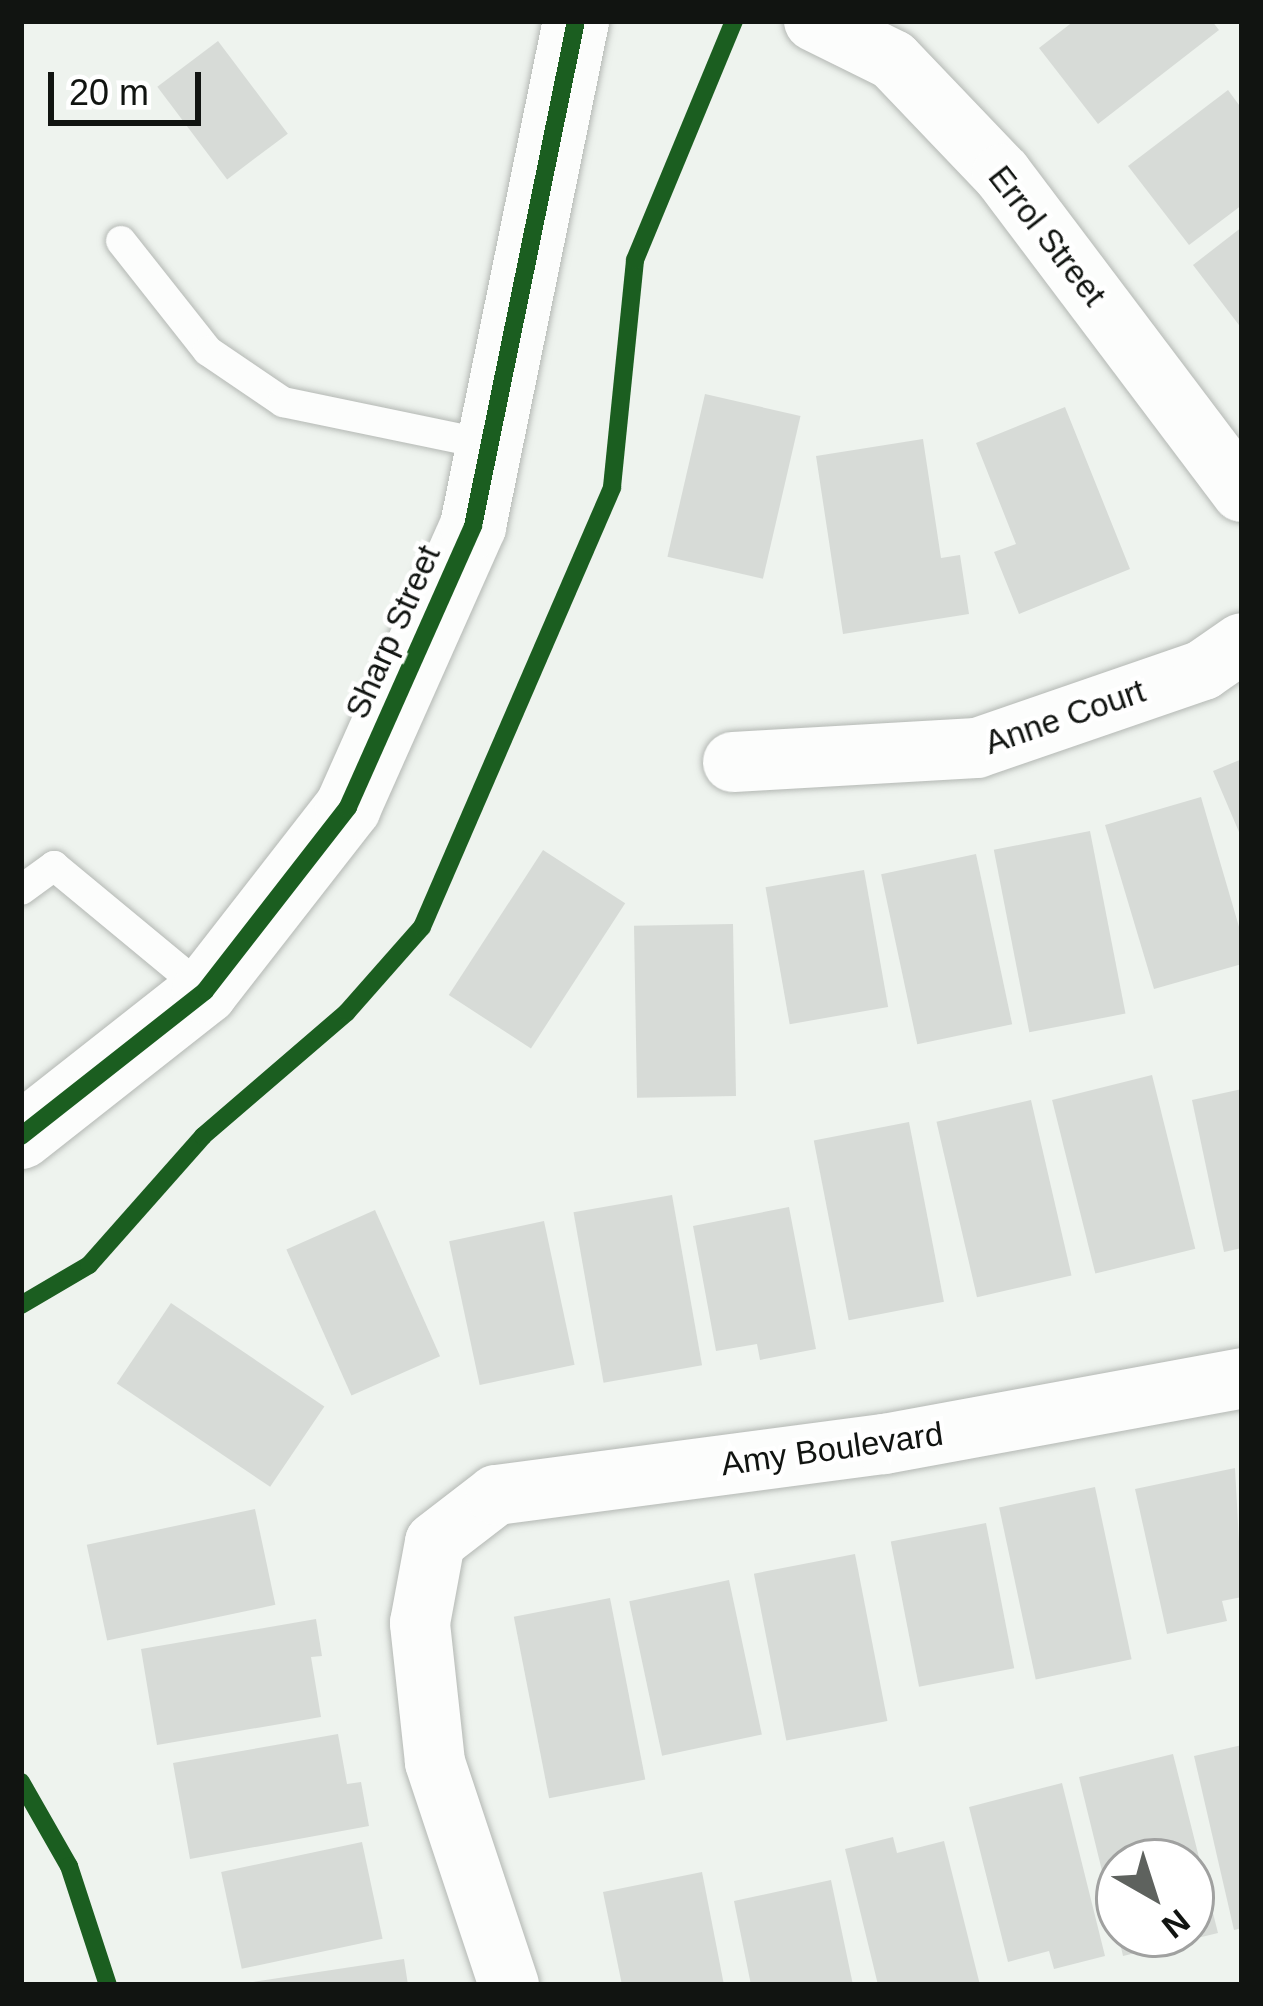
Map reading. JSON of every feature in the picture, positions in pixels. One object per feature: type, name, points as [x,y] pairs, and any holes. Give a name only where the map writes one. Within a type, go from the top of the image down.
[{"type":"street","name":"Sharp Street","points":[[21,1136],[205,991],[348,807],[473,526],[576,21]]},
{"type":"street","name":"Errol Street","points":[[814,21],[893,60],[1002,175],[1242,492]]},
{"type":"street","name":"Anne Court","points":[[734,761],[977,748],[1203,670],[1242,644]]},
{"type":"street","name":"Amy Boulevard","points":[[509,1985],[435,1762],[420,1623],[435,1542],[496,1495],[884,1444],[1242,1378]]},
{"type":"lane","points":[[122,241],[208,351],[283,402],[490,445]]},
{"type":"lane","points":[[21,890],[54,866],[205,991]]},
{"type":"building","points":[[1074,21],[1212,21],[1219,30],[1098,124],[1039,48]]},
{"type":"building","points":[[218,41],[288,134],[227,179],[157,87]]},
{"type":"building","points":[[1228,90],[1242,109],[1242,205],[1189,245],[1128,166]]},
{"type":"building","points":[[1242,227],[1242,329],[1193,265]]},
{"type":"building","points":[[705,394],[800,416],[763,579],[667,557]]},
{"type":"building","points":[[1065,407],[1130,569],[1019,614],[994,552],[1016,544],[976,443]]},
{"type":"building","points":[[923,439],[941,558],[960,555],[969,614],[843,634],[816,456]]},
{"type":"building","points":[[1242,759],[1242,839],[1213,771]]},
{"type":"building","points":[[1201,797],[1242,937],[1242,964],[1154,989],[1105,825]]},
{"type":"building","points":[[1090,831],[1125,1014],[1029,1032],[994,850]]},
{"type":"building","points":[[543,850],[625,903],[531,1048],[449,995]]},
{"type":"building","points":[[976,854],[1012,1024],[917,1044],[881,874]]},
{"type":"building","points":[[864,870],[888,1007],[790,1024],[766,887]]},
{"type":"building","points":[[733,924],[736,1096],[637,1098],[634,926]]},
{"type":"building","points":[[1152,1075],[1195,1249],[1095,1274],[1052,1100]]},
{"type":"building","points":[[1242,1089],[1242,1248],[1224,1252],[1192,1100]]},
{"type":"building","points":[[1031,1100],[1071,1275],[977,1297],[936,1122]]},
{"type":"building","points":[[909,1122],[944,1302],[849,1320],[814,1141]]},
{"type":"building","points":[[672,1195],[702,1365],[604,1383],[574,1212]]},
{"type":"building","points":[[789,1207],[816,1349],[760,1360],[757,1344],[716,1351],[693,1226]]},
{"type":"building","points":[[375,1210],[440,1356],[351,1396],[286,1249]]},
{"type":"building","points":[[544,1221],[575,1365],[480,1385],[449,1241]]},
{"type":"building","points":[[171,1303],[324,1406],[270,1487],[117,1383]]},
{"type":"building","points":[[1235,1468],[1242,1597],[1222,1601],[1227,1621],[1167,1634],[1135,1489]]},
{"type":"building","points":[[1095,1487],[1132,1659],[1036,1680],[999,1507]]},
{"type":"building","points":[[255,1509],[275,1605],[107,1641],[87,1545]]},
{"type":"building","points":[[986,1523],[1014,1668],[919,1687],[891,1542]]},
{"type":"building","points":[[855,1554],[887,1721],[786,1741],[754,1574]]},
{"type":"building","points":[[729,1580],[762,1735],[662,1756],[629,1601]]},
{"type":"building","points":[[610,1598],[645,1780],[549,1798],[514,1617]]},
{"type":"building","points":[[316,1619],[322,1656],[311,1657],[321,1717],[157,1745],[141,1649]]},
{"type":"building","points":[[338,1734],[347,1784],[361,1782],[369,1826],[190,1859],[173,1763]]},
{"type":"building","points":[[1242,1745],[1242,1928],[1234,1930],[1194,1756]]},
{"type":"building","points":[[1173,1754],[1194,1838],[1095,1838],[1095,1842],[1079,1777]]},
{"type":"building","points":[[1062,1783],[1095,1916],[1097,1958],[1054,1969],[1049,1951],[1008,1962],[969,1807]]},
{"type":"building","points":[[893,1837],[897,1853],[944,1841],[980,1985],[878,1985],[845,1849]]},
{"type":"building","points":[[362,1842],[383,1939],[242,1969],[221,1872]]},
{"type":"building","points":[[702,1872],[724,1985],[622,1985],[603,1892]]},
{"type":"building","points":[[831,1880],[853,1985],[751,1985],[734,1901]]},
{"type":"building","points":[[404,1959],[408,1985],[253,1982]]},
{"type":"cycle path","points":[[21,1136],[205,991],[348,807],[473,526],[576,21]]},
{"type":"cycle path","points":[[21,1305],[89,1265],[203,1136],[347,1012],[422,927],[612,487],[635,260],[734,21]]},
{"type":"cycle path","points":[[21,1782],[69,1866],[108,1985]]}]
